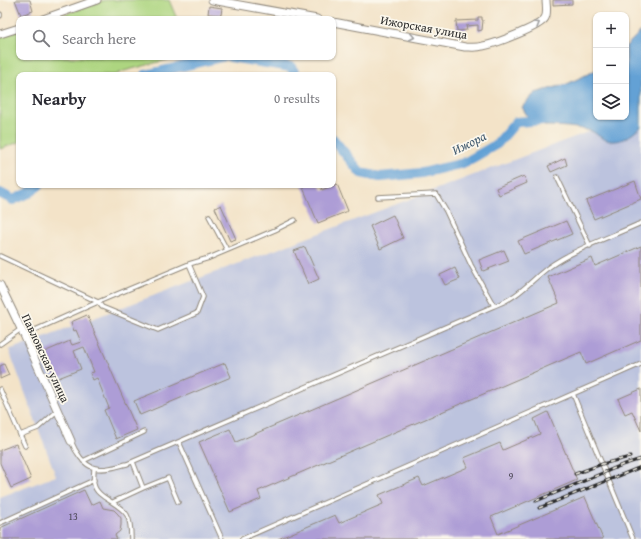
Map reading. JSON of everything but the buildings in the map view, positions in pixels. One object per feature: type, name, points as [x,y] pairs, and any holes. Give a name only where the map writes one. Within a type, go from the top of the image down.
[{"type":"street","points":[[52,16],[97,0]]},
{"type":"street","points":[[212,0],[300,16]]},
{"type":"street","name":"Ижорская улица","points":[[336,23],[465,47],[481,47],[493,44],[543,21],[547,10],[546,0]]},
{"type":"street","points":[[0,34],[16,29]]},
{"type":"street","name":"Павловская улица","points":[[0,285],[23,332],[71,441]]},
{"type":"lane","points":[[557,177],[590,246]]},
{"type":"lane","points":[[378,197],[436,194],[446,211],[471,266],[494,306]]},
{"type":"lane","points":[[208,216],[227,250]]},
{"type":"lane","points":[[0,344],[23,332],[189,264],[209,258],[294,220]]},
{"type":"lane","points":[[71,441],[74,450],[83,461],[94,468],[113,467],[132,462],[506,302],[521,292],[549,267],[563,258],[641,223]]},
{"type":"lane","points":[[0,256],[98,302],[102,307],[158,330],[197,313],[203,297],[189,264]]},
{"type":"lane","points":[[242,539],[641,364]]},
{"type":"lane","points":[[0,389],[25,446]]},
{"type":"lane","points":[[573,394],[633,539]]},
{"type":"lane","points":[[20,435],[38,428],[47,418],[58,410]]},
{"type":"lane","points":[[83,461],[144,432]]},
{"type":"lane","points":[[179,442],[222,539]]},
{"type":"lane","points":[[132,462],[143,488]]},
{"type":"lane","points":[[94,468],[94,485],[103,498],[118,505],[127,515],[130,524],[131,539]]},
{"type":"lane","points":[[112,502],[168,478],[178,502]]},
{"type":"lane","points":[[0,522],[94,480]]},
{"type":"shaded area","points":[[641,112],[641,539],[0,539],[0,497],[56,476],[9,350],[620,120],[629,120],[629,117]]},
{"type":"green space","points":[[105,0],[169,0],[176,16],[60,16]]},
{"type":"green space","points":[[16,31],[16,60],[166,60],[122,72],[16,72],[16,143],[0,149],[0,37]]},
{"type":"water","points":[[641,31],[641,127],[623,139],[613,141],[607,140],[585,130],[568,127],[544,126],[540,121],[531,122],[522,107],[535,93],[567,84],[593,71],[593,120],[629,120],[629,43]]},
{"type":"waterway","name":"Ижора","points":[[158,72],[209,60]]},
{"type":"waterway","name":"Ижора","points":[[248,60],[291,67],[294,72]]},
{"type":"waterway","name":"Ижора","points":[[336,143],[361,173],[380,177],[422,173],[464,163],[497,144],[516,122],[544,120]]},
{"type":"waterway","name":"Ижора","points":[[0,193],[13,200],[29,193],[35,188]]},
{"type":"railway","points":[[575,474],[602,464],[630,457]]},
{"type":"railway","points":[[536,501],[622,465],[641,459]]},
{"type":"railway","points":[[539,508],[641,467]]}]
